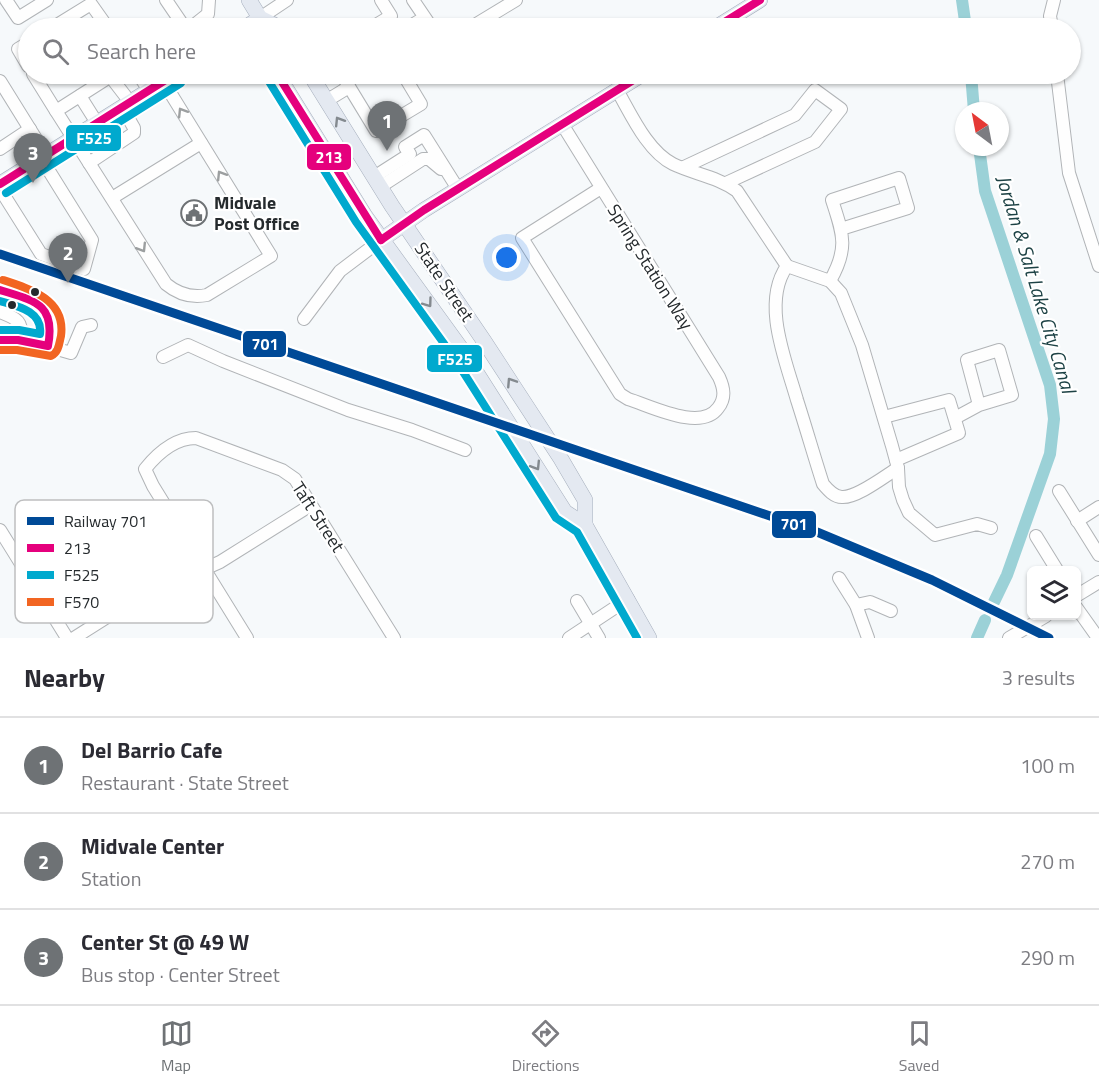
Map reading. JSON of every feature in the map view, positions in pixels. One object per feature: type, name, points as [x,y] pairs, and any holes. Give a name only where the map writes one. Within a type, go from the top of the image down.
[{"type":"main road","points":[[249,0],[258,18]]},
{"type":"main road","points":[[731,18],[760,0]]},
{"type":"main road","points":[[0,184],[157,84]]},
{"type":"main road","name":"State Street","points":[[283,84],[381,240],[462,350],[565,512],[585,525],[649,638]]},
{"type":"main road","name":"State Street","points":[[316,84],[404,224],[561,459],[585,500],[585,525]]},
{"type":"main road","points":[[381,240],[626,84]]},
{"type":"street","points":[[6,0],[18,18],[47,0]]},
{"type":"street","points":[[166,0],[178,18]]},
{"type":"street","points":[[204,18],[208,14],[208,0]]},
{"type":"street","points":[[266,18],[286,0]]},
{"type":"street","points":[[381,0],[391,16],[388,18]]},
{"type":"street","points":[[413,0],[424,18]]},
{"type":"street","points":[[486,18],[516,0]]},
{"type":"street","points":[[1050,18],[1054,0]]},
{"type":"street","points":[[69,18],[91,4],[101,18]]},
{"type":"street","points":[[0,81],[30,129],[92,240],[84,268],[41,254],[0,189]]},
{"type":"street","points":[[39,84],[166,284],[179,293],[200,297],[271,256],[164,84]]},
{"type":"street","points":[[56,111],[98,84]]},
{"type":"street","points":[[89,163],[134,134],[126,104],[116,84]]},
{"type":"street","points":[[347,84],[376,131],[421,104],[409,84]]},
{"type":"street","points":[[1058,84],[1069,173],[1099,266]]},
{"type":"street","points":[[326,100],[349,87]]},
{"type":"street","points":[[616,90],[647,140],[662,157],[726,183],[737,191],[787,266],[830,281],[841,293],[858,331],[897,464],[899,488],[909,513],[935,535],[977,524],[991,528]]},
{"type":"street","points":[[684,167],[795,115],[815,90],[841,109],[815,142],[726,183]]},
{"type":"street","points":[[80,96],[97,123]]},
{"type":"street","name":"Spring Station Way","points":[[562,124],[719,377],[724,395],[716,412],[707,418],[697,420],[686,418],[628,399],[620,394],[522,238],[601,188]]},
{"type":"street","points":[[0,148],[30,129]]},
{"type":"street","points":[[377,182],[410,154],[405,147],[424,135],[458,189]]},
{"type":"street","points":[[111,198],[201,143]]},
{"type":"street","points":[[377,182],[423,159],[429,159],[447,172]]},
{"type":"street","points":[[830,281],[838,267],[844,240],[832,200],[899,178],[908,208],[841,229]]},
{"type":"street","points":[[304,319],[340,271],[381,240]]},
{"type":"street","points":[[787,266],[777,287],[777,332],[823,484],[831,494],[842,497],[853,495],[897,464],[959,433],[949,400],[884,417]]},
{"type":"street","points":[[0,290],[35,303],[44,310],[50,318],[51,327],[48,346]]},
{"type":"street","points":[[0,312],[17,320],[20,324],[21,341]]},
{"type":"street","points":[[0,340],[21,341],[71,353],[82,327],[91,325]]},
{"type":"street","points":[[163,357],[188,345],[348,410],[408,428],[465,450]]},
{"type":"street","points":[[955,418],[979,405],[1012,395],[999,350],[967,360],[979,405]]},
{"type":"street","name":"Taft Street","points":[[162,500],[145,469],[157,454],[188,438],[196,438],[289,473],[295,479],[393,638]]},
{"type":"street","points":[[1059,492],[1099,555]]},
{"type":"street","points":[[213,564],[311,505]]},
{"type":"street","points":[[1077,520],[1099,507]]},
{"type":"street","points":[[0,530],[15,554]]},
{"type":"street","points":[[1036,536],[1055,566]]},
{"type":"street","points":[[839,578],[856,605],[868,638]]},
{"type":"street","points":[[213,582],[247,638]]},
{"type":"street","points":[[1081,593],[1099,582]]},
{"type":"street","points":[[569,638],[628,599]]},
{"type":"street","points":[[577,601],[599,638]]},
{"type":"street","points":[[856,605],[870,602],[891,611]]},
{"type":"street","points":[[1081,613],[1098,638]]},
{"type":"street","points":[[1009,638],[1038,620]]},
{"type":"street","points":[[58,623],[67,638]]},
{"type":"street","points":[[74,638],[98,623]]},
{"type":"waterway","name":"Jordan & Salt Lake City Canal","points":[[962,0],[965,18]]},
{"type":"waterway","name":"Jordan & Salt Lake City Canal","points":[[972,84],[973,102]]},
{"type":"waterway","name":"Jordan & Salt Lake City Canal","points":[[980,156],[985,191],[1050,385],[1054,419],[1050,454],[1007,575],[994,602]]},
{"type":"waterway","name":"Jordan & Salt Lake City Canal","points":[[977,638],[985,620]]},
{"type":"rail line","name":"701","points":[[0,254],[817,532],[932,580],[1049,638]]},
{"type":"transit line","name":"213","points":[[731,18],[760,0]]},
{"type":"transit line","name":"213","points":[[0,184],[159,84]]},
{"type":"transit line","name":"F525","points":[[6,193],[179,84]]},
{"type":"transit line","name":"F525","points":[[270,84],[356,222],[453,356],[556,518],[577,532],[637,638]]},
{"type":"transit line","name":"213","points":[[283,84],[381,240]]},
{"type":"transit line","name":"213","points":[[381,240],[424,210],[627,84]]},
{"type":"transit line","name":"F570","points":[[0,350],[17,350],[51,356],[57,350],[61,336],[58,313],[52,305],[35,292],[3,280]]},
{"type":"transit line","name":"213","points":[[0,290],[23,297],[40,306],[46,313],[50,332],[48,346],[18,340],[0,340]]},
{"type":"transit line","name":"F525","points":[[0,301],[33,315],[40,326],[40,334],[19,330],[0,330]]},
{"type":"place","name":"Del Barrio Cafe","points":[[387,151]]},
{"type":"place","name":"Center St @ 49 W","points":[[33,183]]},
{"type":"place","name":"Midvale Post Office","points":[[194,213]]},
{"type":"place","name":"Midvale Center","points":[[68,283]]}]
